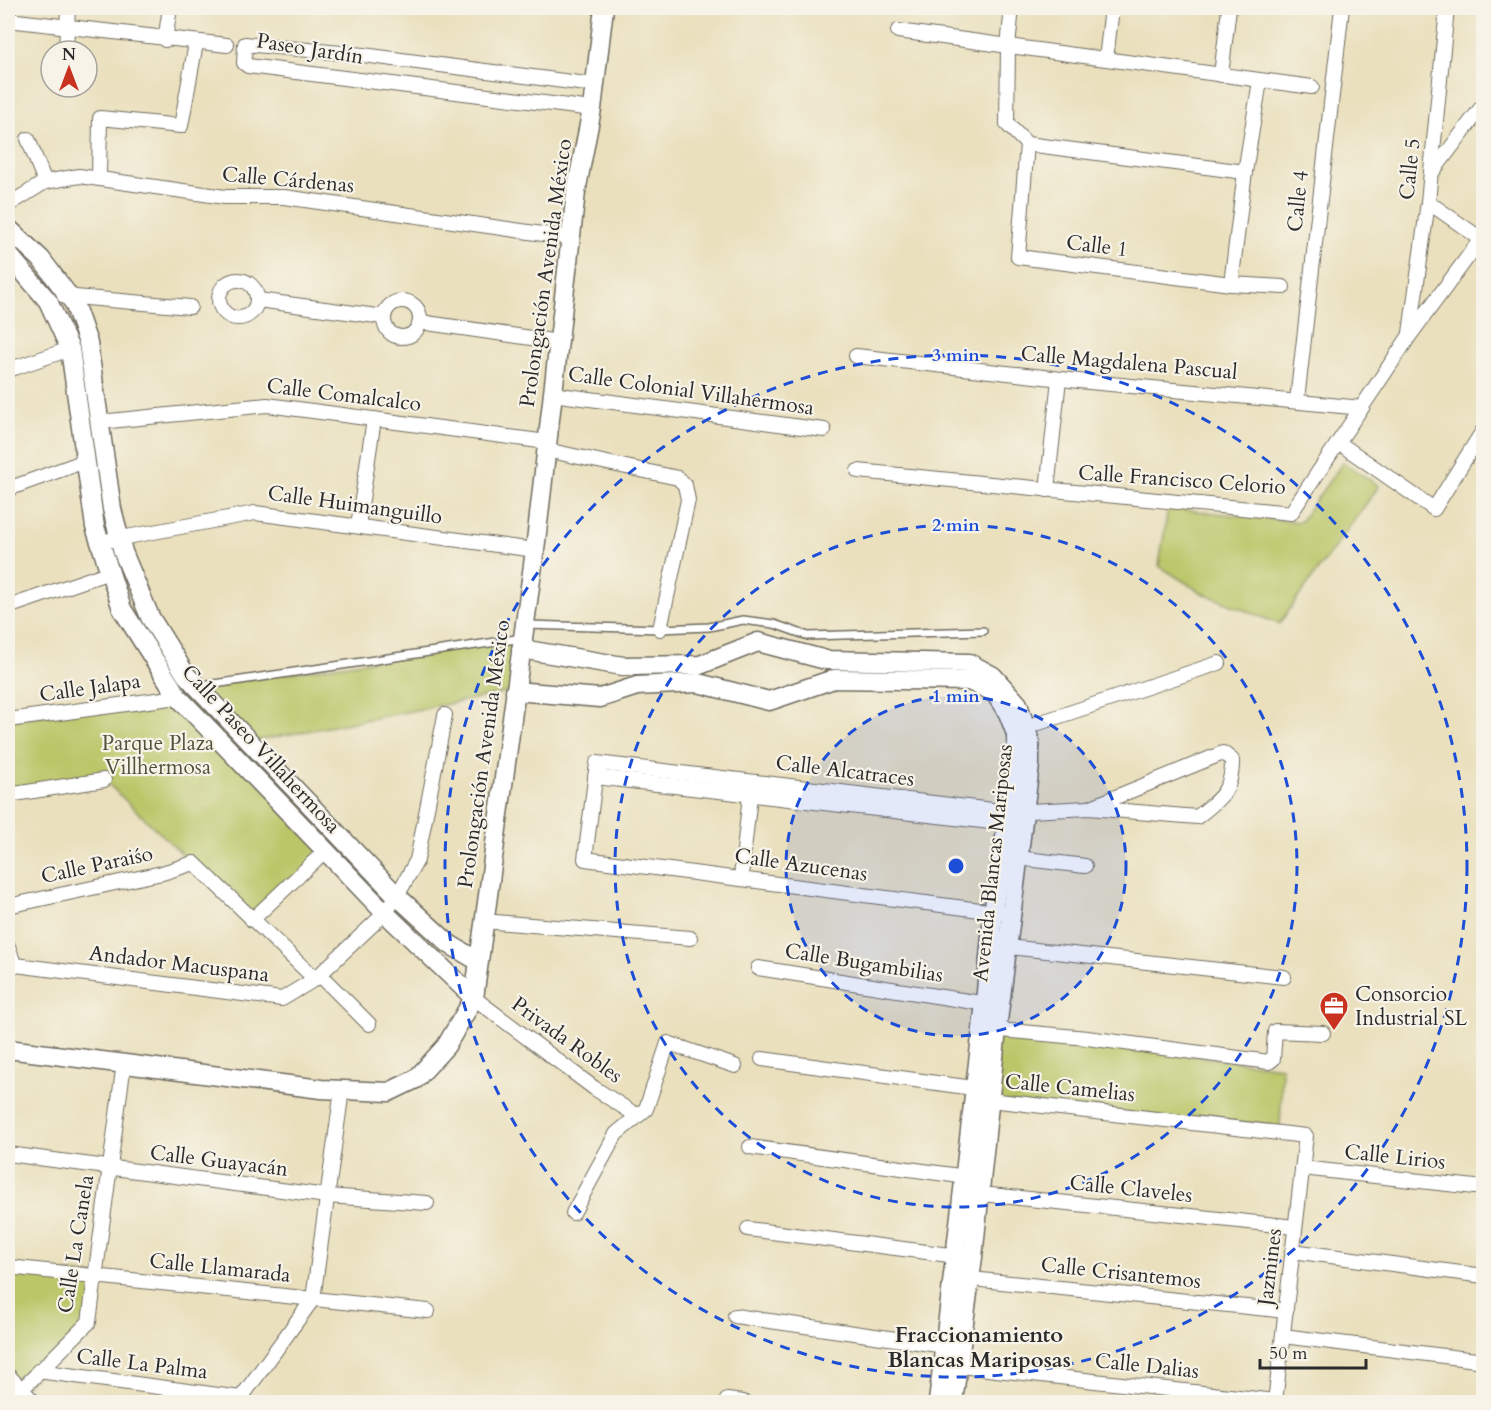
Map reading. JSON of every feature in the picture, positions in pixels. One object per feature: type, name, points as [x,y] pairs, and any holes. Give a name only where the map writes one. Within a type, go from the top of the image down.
[{"type":"street","points":[[67,39],[68,8]]},
{"type":"street","points":[[165,40],[170,8]]},
{"type":"street","name":"Prolongación Avenida México","points":[[8,1049],[342,1090],[389,1092],[416,1078],[446,1046],[474,998],[535,550],[571,238],[592,109],[604,8]]},
{"type":"street","points":[[1012,8],[1008,46],[1007,124],[1026,144],[1245,172]]},
{"type":"street","points":[[1106,59],[1112,8]]},
{"type":"street","points":[[1221,75],[1229,8]]},
{"type":"street","name":"Calle 4","points":[[1297,400],[1342,8]]},
{"type":"street","name":"Calle 5","points":[[1410,335],[1428,202],[1447,8]]},
{"type":"street","points":[[8,20],[165,40],[227,45]]},
{"type":"street","points":[[898,31],[1312,87]]},
{"type":"street","points":[[99,178],[100,118],[181,126],[196,43]]},
{"type":"street","name":"Paseo Jardín","points":[[592,109],[248,66],[244,63],[245,44],[290,46],[594,85]]},
{"type":"street","points":[[288,72],[290,46]]},
{"type":"street","points":[[361,79],[363,55]]},
{"type":"street","points":[[422,86],[425,62]]},
{"type":"street","points":[[471,93],[476,69]]},
{"type":"street","points":[[1231,284],[1245,172],[1260,81]]},
{"type":"street","points":[[1430,176],[1484,104]]},
{"type":"street","points":[[28,139],[45,182]]},
{"type":"street","name":"Calle 1","points":[[1026,144],[1018,257],[1231,284],[1283,287]]},
{"type":"street","name":"Calle Cárdenas","points":[[8,205],[45,182],[79,176],[225,197],[284,197],[571,238]]},
{"type":"street","points":[[1428,202],[1482,240]]},
{"type":"street","name":"Calle Paseo Villahermosa","points":[[8,228],[41,259],[68,294],[88,343],[119,536],[150,617],[196,687],[222,715],[397,896],[449,944],[478,961]]},
{"type":"street","name":"Calle Francisco Celorio","points":[[858,471],[1291,513],[1410,335],[1482,240]]},
{"type":"street","name":"Calle Paseo Villahermosa","points":[[8,254],[48,301],[70,349],[85,461],[100,542],[122,609],[178,698],[385,913],[474,998]]},
{"type":"street","points":[[48,301],[68,294],[190,307]]},
{"type":"street","points":[[258,300],[384,317]]},
{"type":"street","points":[[401,301],[416,307],[420,322],[412,335],[404,337],[389,332],[384,317],[393,304],[401,301]]},
{"type":"street","points":[[420,322],[559,342]]},
{"type":"street","points":[[8,370],[70,349]]},
{"type":"street","name":"Calle Magdalena Pascual","points":[[856,356],[1059,379],[1362,408]]},
{"type":"street","points":[[1047,490],[1059,379]]},
{"type":"street","name":"Calle Colonial Villahermosa","points":[[552,394],[825,430]]},
{"type":"street","name":"Calle Comalcalco","points":[[100,422],[267,405],[546,446],[678,478],[686,485],[688,500],[660,629]]},
{"type":"street","points":[[358,526],[374,419]]},
{"type":"street","points":[[1339,443],[1434,509],[1484,429]]},
{"type":"street","points":[[8,489],[85,461]]},
{"type":"street","name":"Calle Huimanguillo","points":[[100,542],[119,536],[255,513],[535,550]]},
{"type":"street","points":[[8,607],[110,572]]},
{"type":"street","name":"Avenida Blancas Mariposas","points":[[523,637],[623,666],[700,665],[758,642],[826,660],[969,663],[993,676],[1007,689],[1018,704],[1026,727],[1030,741],[1030,765],[1016,819],[989,1029],[973,1088],[972,1186]]},
{"type":"street","points":[[1026,727],[1219,663]]},
{"type":"street","name":"Avenida Blancas Mariposas","points":[[515,691],[600,698],[637,686],[698,683],[769,701],[834,679],[969,681],[994,692],[1008,713],[1016,735],[1017,761],[1018,858],[1002,914]]},
{"type":"street","name":"Calle Jalapa","points":[[8,720],[178,698]]},
{"type":"street","points":[[208,728],[222,715]]},
{"type":"street","name":"Andador Macuspana","points":[[10,964],[282,999],[317,977],[385,913],[397,896],[417,860],[445,715]]},
{"type":"street","name":"Calle Alcatraces","points":[[751,788],[595,777],[597,763],[751,788],[1016,819],[1089,808],[1197,817],[1220,799],[1233,777],[1232,760],[1223,753],[1089,808]]},
{"type":"street","name":"Calle Azucenas","points":[[595,777],[585,859],[741,877],[1002,914]]},
{"type":"street","points":[[8,795],[104,780]]},
{"type":"street","points":[[741,877],[751,788]]},
{"type":"street","points":[[325,851],[252,920],[369,1024]]},
{"type":"street","points":[[1018,858],[1085,866]]},
{"type":"street","name":"Calle Paraiśo","points":[[8,906],[162,873],[194,863],[252,920]]},
{"type":"street","points":[[483,921],[690,939]]},
{"type":"street","points":[[8,946],[10,964]]},
{"type":"street","points":[[999,946],[1284,977]]},
{"type":"street","name":"Calle Bugambilias","points":[[758,968],[993,1005]]},
{"type":"street","name":"Privada Robles","points":[[474,998],[594,1088],[636,1115]]},
{"type":"street","points":[[989,1029],[1269,1062],[1273,1059],[1275,1031],[1323,1033]]},
{"type":"street","name":"Avenida Blancas Mariposas","points":[[938,1402],[951,1356],[972,1186],[990,1100],[989,1029]]},
{"type":"street","name":"Privada Robles","points":[[573,1213],[616,1134],[645,1109],[668,1043],[735,1066]]},
{"type":"street","name":"Calle Camelias","points":[[762,1059],[973,1088],[990,1100],[1306,1136]]},
{"type":"street","name":"Calle La Canela","points":[[9,1402],[89,1322],[124,1063]]},
{"type":"street","points":[[239,1400],[313,1299],[342,1090]]},
{"type":"street","name":"Jazmines","points":[[1275,1402],[1306,1136]]},
{"type":"street","name":"Calle Claveles","points":[[750,1147],[972,1186],[1295,1227]]},
{"type":"street","name":"Calle Guayacán","points":[[8,1154],[327,1196],[427,1203]]},
{"type":"street","name":"Calle Lirios","points":[[1302,1168],[1484,1188]]},
{"type":"street","points":[[748,1230],[964,1256]]},
{"type":"street","points":[[1292,1251],[1484,1276]]},
{"type":"street","name":"Calle Llamarada","points":[[8,1267],[428,1311]]},
{"type":"street","name":"Calle Crisantemos","points":[[961,1278],[1286,1311]]},
{"type":"street","name":"Calle Dalias","points":[[735,1316],[951,1356],[1275,1402]]},
{"type":"street","points":[[1283,1336],[1484,1361]]},
{"type":"street","name":"Avenida Blancas Mariposas","points":[[951,1356],[953,1402]]},
{"type":"street","name":"Calle La Palma","points":[[38,1371],[239,1400]]},
{"type":"street","points":[[8,1375],[34,1402]]},
{"type":"street","points":[[727,1400],[743,1402]]},
{"type":"lane","points":[[196,687],[523,637],[709,627],[743,620],[774,624],[808,636],[983,631]]},
{"type":"green space","points":[[1343,462],[1379,486],[1279,624],[1202,593],[1159,566],[1168,508],[1300,522]]},
{"type":"green space","points":[[523,638],[515,691],[250,742],[196,687]]},
{"type":"green space","name":"Parque Plaza Villhermosa","points":[[178,697],[325,851],[252,920],[104,780],[8,795],[8,720]]},
{"type":"green space","points":[[996,1032],[1282,1067],[1280,1133],[990,1100]]},
{"type":"green space","points":[[8,1267],[95,1276],[89,1322],[22,1390],[8,1375]]},
{"type":"place","name":"Consorcio Industrial SL","points":[[1334,1032]]},
{"type":"district","name":"Fraccionamiento Blancas Mariposas","points":[[979,1348]]}]
